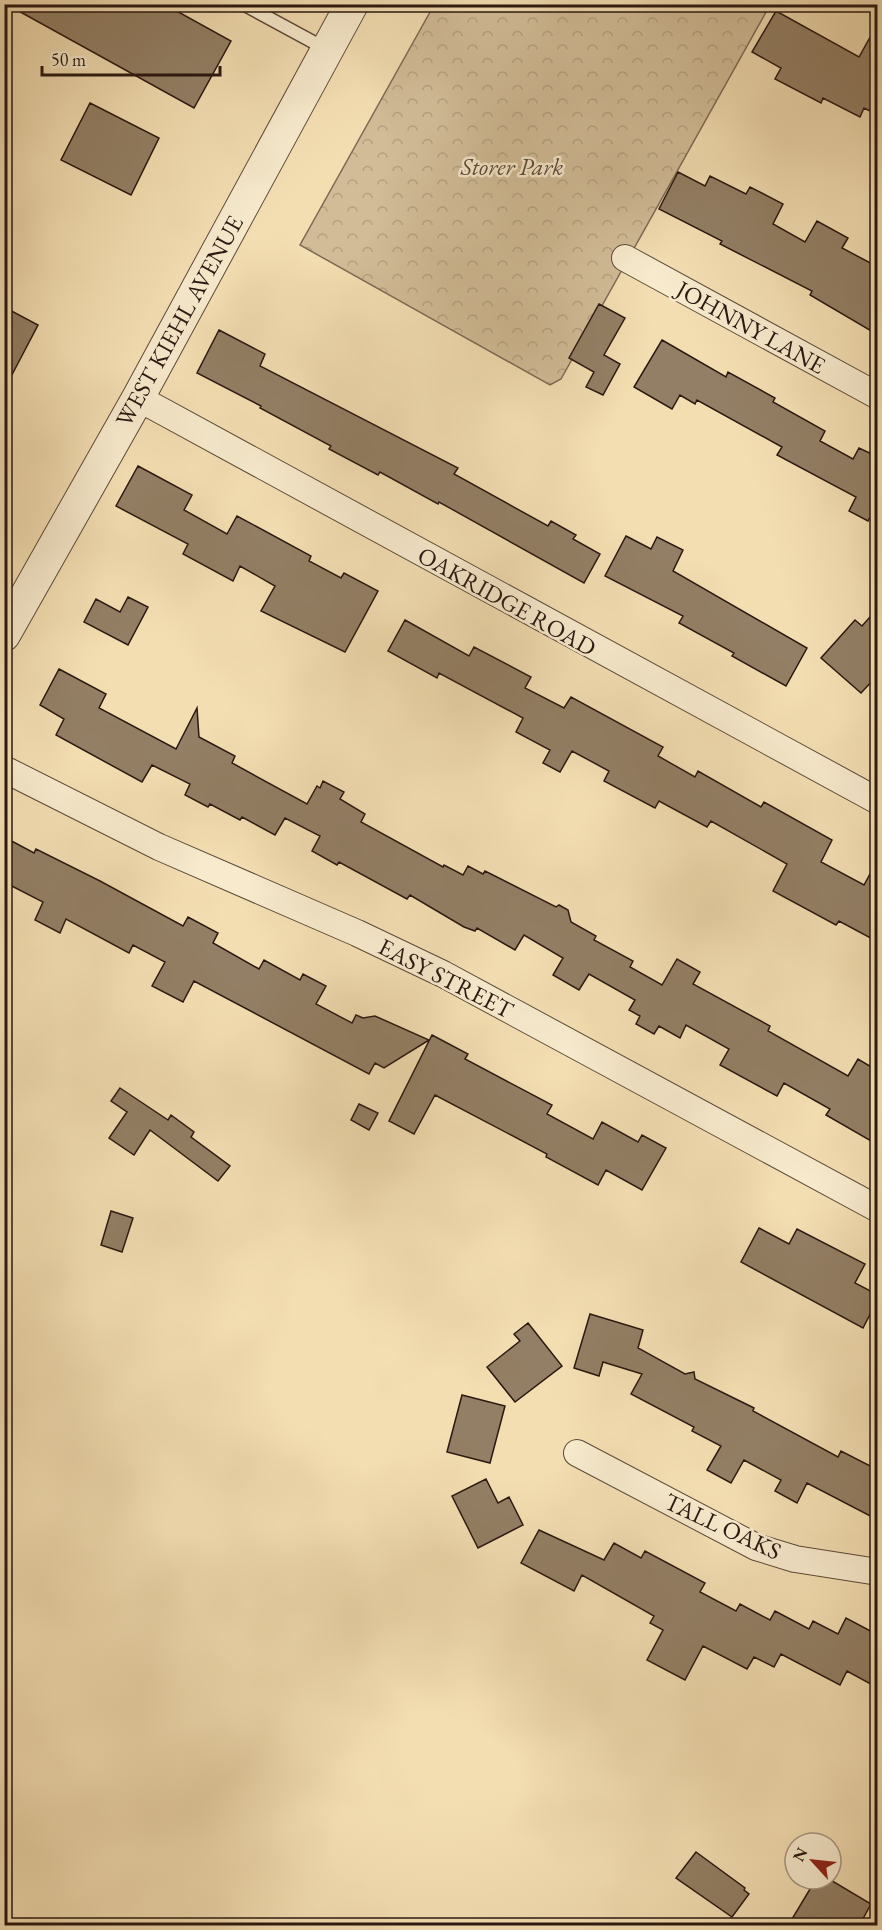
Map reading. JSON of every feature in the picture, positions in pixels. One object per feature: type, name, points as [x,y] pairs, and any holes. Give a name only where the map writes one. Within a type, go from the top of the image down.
[{"type":"street","name":"WEST KIEHL AVENUE","points":[[4,635],[138,398],[352,4]]},
{"type":"street","name":"JOHNNY LANE","points":[[625,258],[878,396]]},
{"type":"street","name":"OAKRIDGE ROAD","points":[[138,398],[573,638],[878,801]]},
{"type":"street","name":"EASY STREET","points":[[4,769],[159,847],[357,933],[443,974],[878,1209]]},
{"type":"street","name":"TALL OAKS","points":[[577,1453],[756,1547],[795,1559],[878,1572]]},
{"type":"lane","points":[[243,4],[327,50]]},
{"type":"green space","name":"Storer Park","points":[[434,5],[770,5],[561,379],[550,385],[300,245]]},
{"type":"building","points":[[6,4],[164,4],[231,41],[194,108]]},
{"type":"building","points":[[776,11],[859,57],[878,23],[878,115],[864,108],[860,117],[823,98],[821,103],[775,79],[781,68],[752,52]]},
{"type":"building","points":[[90,103],[159,138],[131,195],[61,160]]},
{"type":"building","points":[[678,172],[705,186],[710,176],[746,194],[750,187],[783,204],[773,224],[805,242],[817,221],[848,238],[842,248],[878,267],[878,335],[810,295],[812,291],[720,244],[722,241],[659,209]]},
{"type":"building","points":[[599,304],[625,318],[604,355],[620,364],[603,395],[586,387],[594,372],[569,358]]},
{"type":"building","points":[[4,307],[38,325],[4,390]]},
{"type":"building","points":[[219,330],[265,354],[260,366],[458,468],[454,474],[548,526],[551,521],[576,535],[573,539],[600,554],[584,583],[439,502],[438,504],[380,472],[378,475],[329,449],[331,446],[197,373]]},
{"type":"building","points":[[662,340],[726,377],[728,372],[775,398],[773,402],[825,431],[820,441],[853,459],[859,448],[878,457],[878,503],[868,521],[849,511],[856,497],[777,455],[782,447],[697,400],[695,404],[680,395],[672,409],[634,387]]},
{"type":"building","points":[[138,466],[192,495],[184,510],[227,534],[237,516],[311,556],[309,561],[341,578],[344,573],[378,591],[345,652],[261,611],[275,586],[240,566],[233,581],[183,554],[188,544],[116,506]]},
{"type":"building","points":[[626,536],[651,549],[657,537],[683,550],[673,571],[807,648],[786,686],[732,656],[734,653],[679,623],[683,616],[605,576]]},
{"type":"building","points":[[128,597],[148,607],[128,645],[84,622],[96,599],[120,612]]},
{"type":"building","points":[[878,608],[878,675],[861,693],[821,658],[855,620],[862,626]]},
{"type":"building","points":[[405,620],[469,656],[474,647],[531,677],[525,688],[564,708],[571,697],[663,747],[658,756],[695,777],[698,771],[761,807],[764,802],[832,840],[821,862],[864,885],[878,859],[878,942],[839,921],[836,925],[773,891],[787,864],[711,821],[707,827],[659,801],[655,808],[604,781],[609,771],[572,751],[560,772],[543,763],[550,750],[516,732],[523,718],[439,673],[437,678],[388,651]]},
{"type":"building","points":[[59,669],[106,694],[99,708],[176,749],[197,708],[199,737],[235,756],[232,763],[307,804],[317,786],[320,788],[323,781],[344,792],[340,799],[365,814],[361,822],[443,867],[444,865],[463,875],[468,866],[483,874],[485,871],[556,907],[559,905],[568,910],[571,922],[596,936],[594,940],[633,961],[630,967],[662,985],[677,959],[700,972],[693,984],[770,1026],[768,1031],[848,1076],[858,1059],[878,1071],[878,1145],[826,1115],[830,1109],[784,1083],[777,1096],[720,1065],[729,1049],[686,1025],[680,1038],[659,1026],[654,1034],[636,1024],[640,1016],[629,1010],[635,1000],[589,974],[579,990],[553,975],[563,958],[524,935],[515,950],[477,928],[475,931],[464,927],[410,895],[407,899],[339,862],[337,865],[312,851],[320,836],[285,818],[275,835],[242,817],[240,820],[210,804],[208,807],[185,795],[190,784],[152,765],[142,782],[56,735],[64,719],[40,705]]},
{"type":"building","points":[[4,837],[34,853],[36,849],[183,926],[188,917],[218,933],[213,943],[259,969],[264,960],[300,980],[303,974],[326,986],[316,1004],[352,1023],[356,1015],[363,1018],[375,1016],[429,1040],[384,1068],[375,1063],[369,1074],[194,981],[183,1002],[152,986],[165,962],[133,945],[129,953],[66,919],[60,933],[35,920],[43,902],[4,882]]},
{"type":"building","points":[[432,1035],[468,1054],[465,1059],[552,1105],[547,1114],[593,1139],[602,1122],[638,1142],[642,1135],[666,1148],[642,1190],[606,1170],[598,1185],[546,1157],[547,1154],[435,1095],[414,1134],[389,1121]]},
{"type":"building","points":[[120,1088],[168,1120],[171,1115],[194,1132],[191,1137],[230,1166],[218,1181],[150,1130],[134,1155],[109,1138],[127,1112],[111,1101]]},
{"type":"building","points":[[359,1104],[378,1113],[369,1130],[351,1120]]},
{"type":"building","points":[[111,1211],[133,1218],[122,1252],[101,1245]]},
{"type":"building","points":[[759,1228],[789,1244],[797,1229],[865,1264],[855,1283],[878,1295],[878,1299],[863,1328],[741,1262]]},
{"type":"building","points":[[590,1314],[643,1330],[638,1348],[685,1374],[694,1372],[695,1379],[754,1408],[753,1411],[838,1457],[841,1451],[878,1470],[878,1520],[807,1483],[797,1503],[775,1491],[781,1480],[744,1460],[731,1483],[707,1470],[721,1446],[692,1431],[694,1427],[631,1394],[642,1374],[603,1362],[599,1376],[574,1368]]},
{"type":"building","points":[[528,1323],[562,1366],[515,1402],[487,1367],[520,1341],[514,1334]]},
{"type":"building","points":[[462,1395],[505,1406],[490,1463],[447,1452]]},
{"type":"building","points":[[486,1479],[498,1503],[509,1497],[523,1525],[478,1548],[452,1496]]},
{"type":"building","points":[[539,1530],[604,1560],[614,1543],[641,1558],[645,1551],[705,1583],[700,1592],[736,1611],[740,1604],[770,1620],[775,1611],[809,1629],[813,1621],[838,1634],[846,1618],[878,1635],[878,1688],[847,1671],[840,1685],[781,1654],[774,1667],[754,1657],[747,1669],[703,1646],[685,1680],[647,1660],[663,1630],[650,1623],[654,1616],[582,1575],[574,1591],[521,1563]]},
{"type":"building","points":[[696,1852],[745,1888],[744,1890],[749,1894],[732,1917],[676,1878]]},
{"type":"building","points":[[843,1887],[871,1904],[859,1926],[803,1926],[792,1919],[809,1891],[843,1891]]}]
